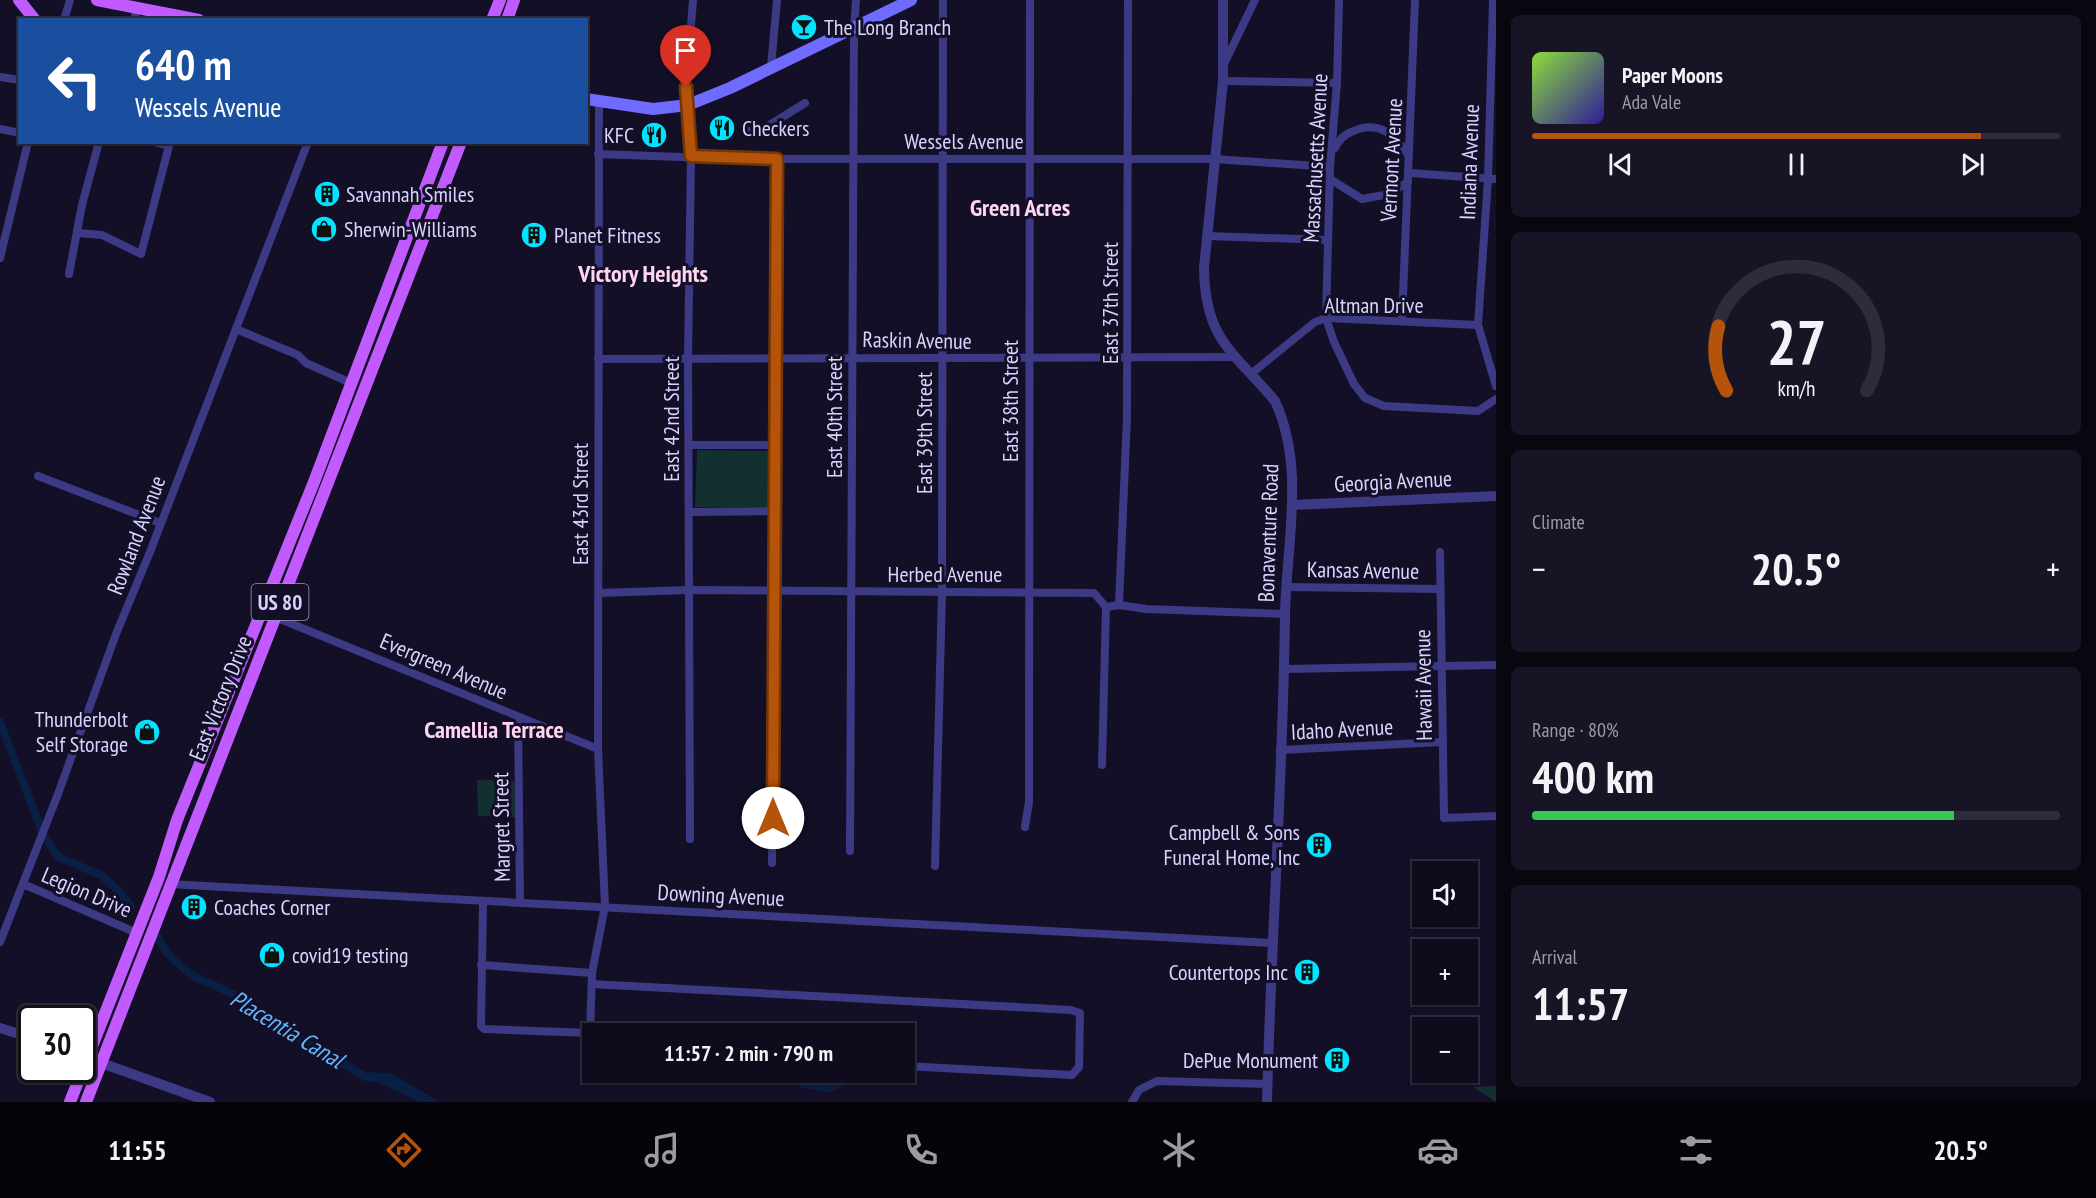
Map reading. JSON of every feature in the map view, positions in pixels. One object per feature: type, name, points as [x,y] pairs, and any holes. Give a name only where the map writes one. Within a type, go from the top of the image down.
[{"type":"main road","points":[[19,0],[33,18]]},
{"type":"main road","points":[[97,0],[135,14],[178,18]]},
{"type":"main road","points":[[493,18],[500,0]]},
{"type":"main road","points":[[508,18],[514,0]]},
{"type":"main road","points":[[588,99],[653,109],[688,105],[713,96],[911,0]]},
{"type":"main road","name":"East Victory Drive","points":[[86,1102],[169,884],[275,617],[351,383],[442,144]]},
{"type":"main road","name":"East Victory Drive","points":[[96,1030],[137,933],[175,827],[236,677],[320,484],[460,144]]},
{"type":"main road","points":[[236,677],[248,683]]},
{"type":"main road","points":[[169,884],[164,877],[177,841],[175,827]]},
{"type":"main road","name":"East Victory Drive","points":[[70,1102],[76,1083]]},
{"type":"street","points":[[64,18],[69,0]]},
{"type":"street","name":"East 42nd Street","points":[[690,839],[688,358],[691,156],[686,87],[693,0]]},
{"type":"street","points":[[771,67],[777,0]]},
{"type":"street","name":"East 40th Street","points":[[850,851],[852,835],[851,592],[856,0]]},
{"type":"street","name":"East 39th Street","points":[[935,867],[942,593],[945,157],[943,0]]},
{"type":"street","name":"East 38th Street","points":[[1025,827],[1029,802],[1027,591],[1030,0]]},
{"type":"street","name":"East 37th Street","points":[[1119,605],[1127,357],[1128,0]]},
{"type":"street","points":[[1223,0],[1223,64]]},
{"type":"street","name":"Bonaventure Road","points":[[1255,0],[1223,64],[1204,268],[1206,309],[1220,338],[1275,401],[1288,435],[1293,505],[1286,587],[1285,669],[1271,943],[1268,1102]]},
{"type":"street","name":"Massachusetts Avenue","points":[[1326,318],[1330,167],[1337,82],[1339,0]]},
{"type":"street","name":"Vermont Avenue","points":[[1401,321],[1415,0]]},
{"type":"street","name":"Indiana Avenue","points":[[1478,325],[1492,179],[1493,0]]},
{"type":"street","points":[[0,77],[18,80]]},
{"type":"street","points":[[1223,81],[1337,82]]},
{"type":"street","name":"East 43rd Street","points":[[591,1023],[592,973],[604,906],[598,749],[597,154],[599,102]]},
{"type":"street","points":[[746,132],[768,126],[805,103]]},
{"type":"street","points":[[1332,153],[1337,142],[1348,133],[1366,126],[1389,132],[1409,156]]},
{"type":"street","points":[[0,129],[18,133]]},
{"type":"street","points":[[0,258],[28,144]]},
{"type":"street","points":[[69,274],[99,144]]},
{"type":"street","points":[[78,233],[102,235],[141,254],[170,144]]},
{"type":"street","name":"Rowland Avenue","points":[[0,942],[307,144]]},
{"type":"street","name":"Wessels Avenue","points":[[597,154],[777,159],[945,157],[1214,159],[1330,167]]},
{"type":"street","points":[[772,863],[777,159]]},
{"type":"street","points":[[1330,179],[1362,200],[1389,194],[1408,178],[1492,179]]},
{"type":"street","points":[[1208,236],[1328,240]]},
{"type":"street","points":[[1326,318],[1342,361],[1365,398],[1384,406],[1478,411],[1496,399]]},
{"type":"street","name":"Altman Drive","points":[[1252,373],[1315,322],[1326,318],[1478,325]]},
{"type":"street","points":[[1478,325],[1496,386]]},
{"type":"street","points":[[236,329],[298,355],[306,363],[351,383]]},
{"type":"street","name":"Raskin Avenue","points":[[597,359],[853,356],[943,360],[1235,357]]},
{"type":"street","points":[[690,445],[774,445]]},
{"type":"street","points":[[38,476],[160,523]]},
{"type":"street","name":"Georgia Avenue","points":[[1293,505],[1496,496]]},
{"type":"street","points":[[689,512],[776,511]]},
{"type":"street","name":"Hawaii Avenue","points":[[1440,552],[1441,742],[1444,818],[1496,816]]},
{"type":"street","name":"Kansas Avenue","points":[[1286,587],[1440,589]]},
{"type":"street","name":"Herbed Avenue","points":[[599,593],[690,590],[942,593],[1027,591],[1094,593],[1106,607]]},
{"type":"street","points":[[1102,765],[1106,607],[1119,605],[1146,609],[1285,614]]},
{"type":"street","name":"Evergreen Avenue","points":[[275,617],[598,749]]},
{"type":"street","points":[[1285,669],[1496,665]]},
{"type":"street","name":"Margret Street","points":[[518,717],[520,901]]},
{"type":"street","name":"Idaho Avenue","points":[[1280,750],[1441,742]]},
{"type":"street","name":"Legion Drive","points":[[23,884],[137,933]]},
{"type":"street","name":"Downing Avenue","points":[[169,884],[1271,943]]},
{"type":"street","points":[[483,902],[480,1022],[484,1029],[582,1035]]},
{"type":"street","points":[[481,965],[592,973]]},
{"type":"street","points":[[592,984],[1071,1010],[1078,1011],[1081,1018],[1079,1067],[1071,1075],[915,1067]]},
{"type":"street","points":[[0,1028],[18,1034]]},
{"type":"street","points":[[96,1060],[210,1102]]},
{"type":"street","points":[[1132,1102],[1139,1089],[1157,1081],[1268,1084]]},
{"type":"green space","points":[[697,450],[769,451],[769,507],[695,507]]},
{"type":"green space","points":[[477,780],[514,781],[515,817],[478,816]]},
{"type":"green space","points":[[1496,1086],[1496,1102],[1473,1087]]},
{"type":"water","points":[[299,1036],[363,1072],[390,1073],[440,1102],[420,1102],[366,1077]]},
{"type":"water","points":[[801,1083],[841,1083],[842,1087],[828,1092],[799,1087]]},
{"type":"waterway","name":"Placentia Canal","points":[[0,722],[43,834],[58,857],[101,875],[119,891],[131,907]]},
{"type":"waterway","name":"Placentia Canal","points":[[156,935],[167,953],[191,975],[244,999],[273,1023],[366,1077],[374,1078]]},
{"type":"place","name":"The Long Branch","points":[[804,27]]},
{"type":"place","name":"Checkers","points":[[722,128]]},
{"type":"place","name":"KFC","points":[[654,135]]},
{"type":"place","name":"Savannah Smiles","points":[[327,194]]},
{"type":"place","name":"Sherwin-Williams","points":[[324,229]]},
{"type":"place","name":"Planet Fitness","points":[[534,235]]},
{"type":"place","name":"Thunderbolt Self Storage","points":[[147,732]]},
{"type":"place","name":"Campbell & Sons Funeral Home, Inc","points":[[1319,845]]},
{"type":"place","name":"Coaches Corner","points":[[194,907]]},
{"type":"place","name":"covid19 testing","points":[[272,955]]},
{"type":"place","name":"Countertops Inc","points":[[1307,972]]},
{"type":"place","name":"DePue Monument","points":[[1337,1060]]},
{"type":"district","name":"Green Acres","points":[[1020,207]]},
{"type":"district","name":"Victory Heights","points":[[643,273]]},
{"type":"district","name":"Camellia Terrace","points":[[494,729]]},
{"type":"route","points":[[686,87],[691,156],[777,159],[773,818]]}]
